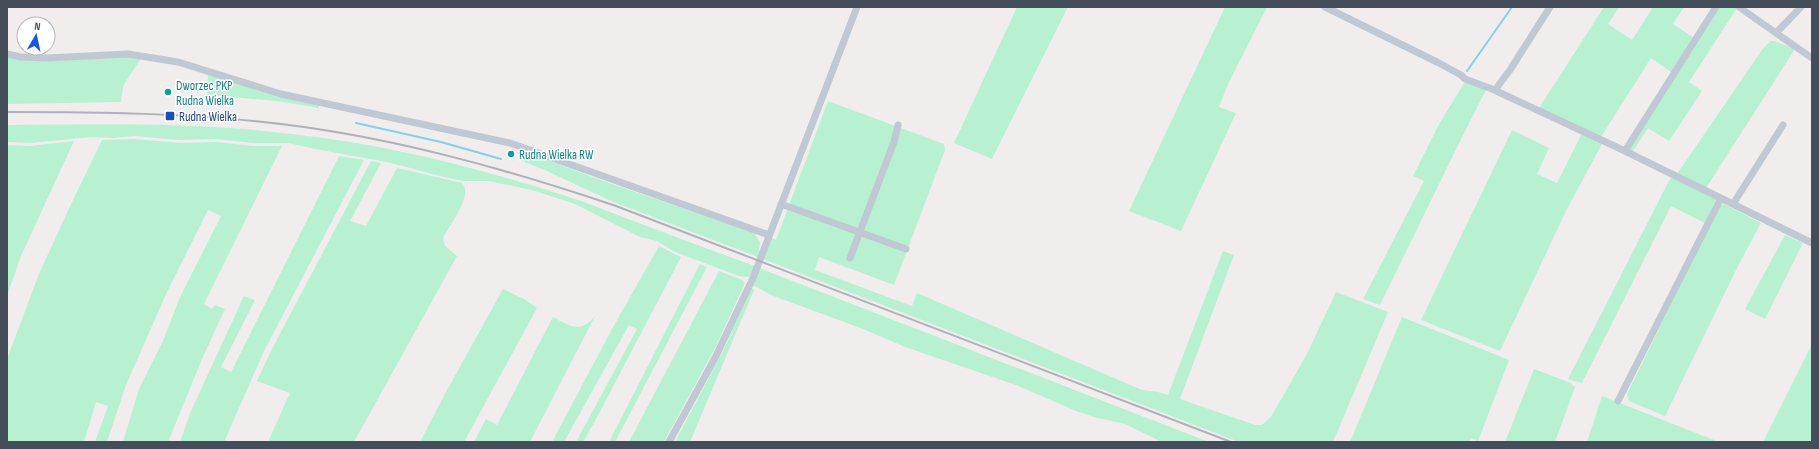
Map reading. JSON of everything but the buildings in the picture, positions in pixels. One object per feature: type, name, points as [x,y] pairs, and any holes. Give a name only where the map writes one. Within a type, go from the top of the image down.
[{"type":"street","points":[[669,442],[715,358],[753,278],[857,7]]},
{"type":"street","points":[[1325,7],[1437,62],[1461,75],[1464,79],[1496,90],[1625,151],[1812,243]]},
{"type":"street","points":[[1496,90],[1550,7]]},
{"type":"street","points":[[1625,151],[1716,7]]},
{"type":"street","points":[[1739,7],[1812,58]]},
{"type":"street","points":[[1776,33],[1801,7]]},
{"type":"street","points":[[7,54],[21,57],[47,58],[128,54],[178,62],[281,94],[510,143],[769,235]]},
{"type":"street","points":[[850,258],[894,142],[898,125]]},
{"type":"street","points":[[1733,204],[1783,125]]},
{"type":"street","points":[[1618,401],[1721,198]]},
{"type":"street","points":[[781,204],[906,249]]},
{"type":"green space","points":[[1017,7],[1068,7],[992,159],[954,143]]},
{"type":"green space","points":[[1225,7],[1267,7],[1228,84],[1219,107],[1236,113],[1181,231],[1129,211]]},
{"type":"green space","points":[[1604,7],[1619,7],[1608,24],[1632,40],[1653,7],[1684,7],[1673,24],[1694,38],[1671,72],[1651,58],[1601,137],[1539,108]]},
{"type":"green space","points":[[1720,7],[1737,8],[1689,82],[1702,91],[1669,141],[1648,128],[1632,153],[1628,150]]},
{"type":"green space","points":[[1770,41],[1774,41],[1795,49],[1706,188],[1677,174],[1762,50]]},
{"type":"green space","points":[[7,56],[121,56],[139,58],[140,60],[123,86],[121,102],[7,104]]},
{"type":"green space","points":[[208,73],[319,105],[319,108],[277,101],[207,95]]},
{"type":"green space","points":[[1466,80],[1487,88],[1380,305],[1363,299],[1424,181],[1413,176],[1438,126]]},
{"type":"green space","points":[[828,101],[944,144],[945,150],[894,285],[819,257],[815,270],[912,306],[917,293],[1142,390],[1168,395],[1223,251],[1234,255],[1180,399],[1255,425],[1262,425],[1271,417],[1307,354],[1336,292],[1388,312],[1333,442],[1239,442],[763,259],[771,238],[776,240]]},
{"type":"green space","points":[[78,124],[221,127],[326,138],[395,150],[463,166],[563,195],[755,266],[749,277],[739,276],[675,252],[657,241],[640,237],[575,204],[532,190],[488,181],[463,181],[387,162],[289,143],[253,143],[216,139],[180,140],[134,136],[113,138],[92,137],[30,143],[7,142],[7,125]]},
{"type":"green space","points":[[1512,130],[1549,148],[1537,174],[1557,183],[1582,133],[1603,142],[1566,211],[1500,351],[1421,320]]},
{"type":"green space","points":[[134,139],[180,143],[216,142],[253,146],[282,146],[204,304],[212,309],[215,305],[225,309],[202,359],[168,442],[123,442],[139,389],[163,341],[180,297],[221,216],[208,210],[167,292],[126,385],[107,442],[95,442],[108,406],[96,402],[84,442],[7,442],[7,359],[39,274],[102,140]]},
{"type":"green space","points":[[74,141],[21,256],[7,296],[7,145],[30,146]]},
{"type":"green space","points":[[523,151],[595,178],[754,233],[760,242],[758,257],[611,201],[520,160]]},
{"type":"green space","points":[[339,156],[364,160],[264,351],[224,442],[180,442],[191,411],[244,296],[255,300],[221,367],[231,372]]},
{"type":"green space","points":[[371,161],[381,163],[350,221],[366,226],[397,168],[462,183],[465,188],[463,203],[443,238],[445,246],[457,256],[354,442],[268,442],[290,393],[257,381],[271,351]]},
{"type":"green space","points":[[1672,175],[1716,199],[1705,223],[1671,206],[1582,383],[1568,379]]},
{"type":"green space","points":[[1724,204],[1761,223],[1739,264],[1665,416],[1629,401],[1627,394],[1719,207]]},
{"type":"green space","points":[[1785,235],[1803,243],[1765,319],[1745,309]]},
{"type":"green space","points":[[659,246],[681,257],[595,421],[583,442],[576,442],[637,329],[629,325],[564,442],[552,442],[612,329]]},
{"type":"green space","points":[[700,264],[707,267],[615,442],[609,442]]},
{"type":"green space","points":[[759,268],[1209,442],[1162,442],[1125,424],[1076,411],[1016,385],[905,347],[863,329],[771,295],[753,285]]},
{"type":"green space","points":[[719,271],[742,280],[745,283],[716,346],[664,442],[629,442]]},
{"type":"green space","points":[[752,288],[754,290],[690,442],[675,442],[724,349]]},
{"type":"green space","points":[[503,289],[524,299],[537,308],[464,442],[420,442],[446,392]]},
{"type":"green space","points":[[595,316],[530,442],[474,442],[486,419],[497,425],[553,317],[575,327],[580,327],[590,322]]},
{"type":"green space","points":[[1402,317],[1509,360],[1478,441],[1471,438],[1469,442],[1350,442]]},
{"type":"green space","points":[[1812,344],[1812,442],[1763,442]]},
{"type":"green space","points":[[1534,369],[1571,383],[1575,387],[1555,442],[1505,442]]},
{"type":"green space","points":[[1602,396],[1719,442],[1587,442]]},
{"type":"waterway","points":[[1467,71],[1512,7]]},
{"type":"waterway","points":[[356,123],[441,142],[501,159]]},
{"type":"railway","points":[[7,112],[179,115],[247,120],[324,130],[409,146],[492,167],[616,206],[1231,442]]},
{"type":"place","name":"Dworzec PKP Rudna Wielka","points":[[168,92]]},
{"type":"place","name":"Rudna Wielka","points":[[170,116]]},
{"type":"place","name":"Rudna Wielka RW","points":[[511,154]]}]
